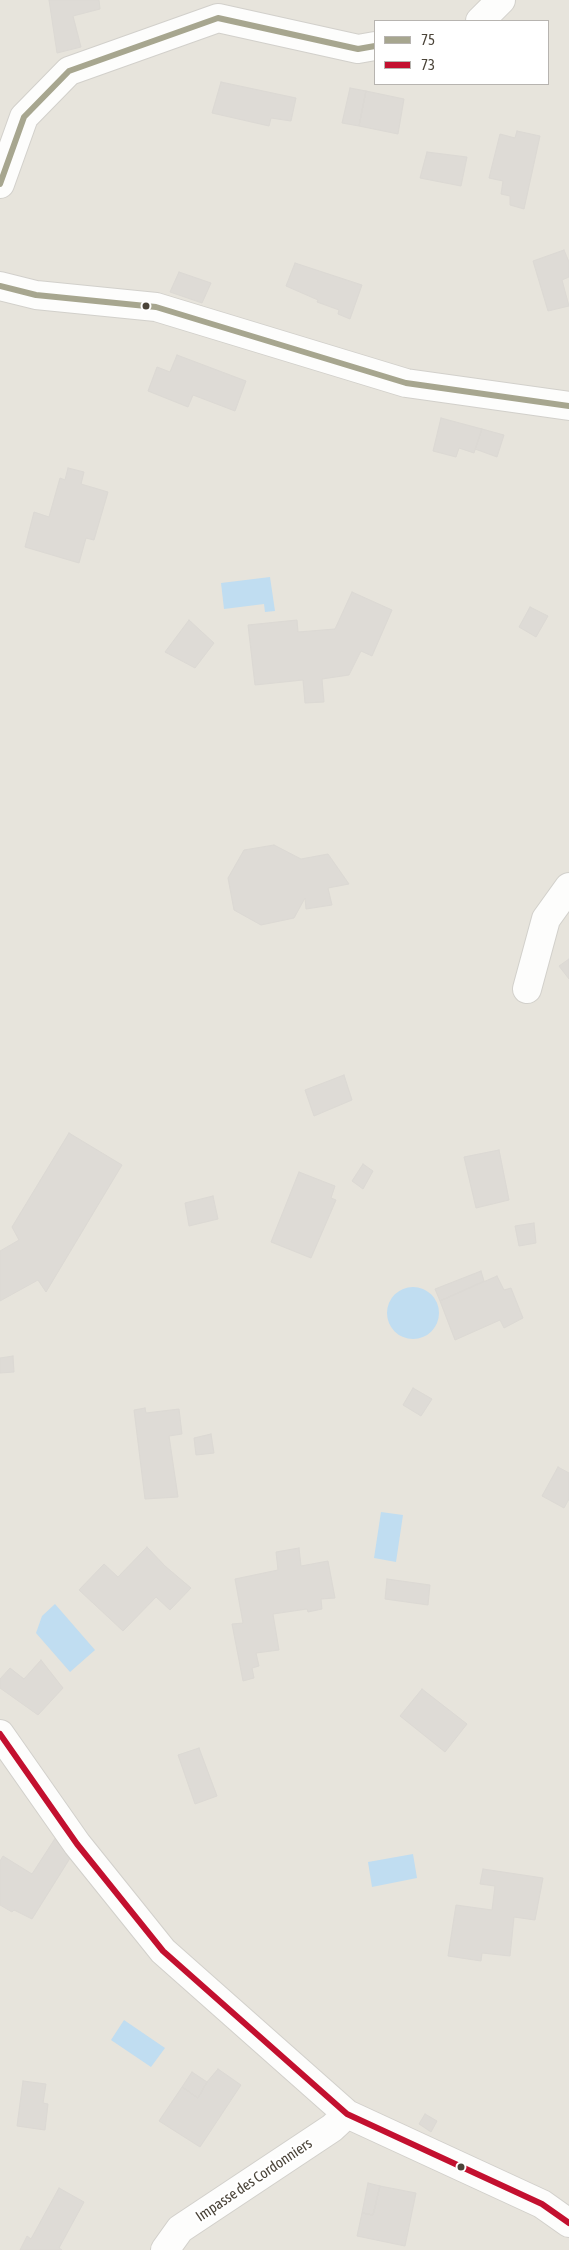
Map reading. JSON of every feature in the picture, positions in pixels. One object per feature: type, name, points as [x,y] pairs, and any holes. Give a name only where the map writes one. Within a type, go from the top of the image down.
[{"type":"street","points":[[0,184],[24,117],[69,71],[218,18],[242,0]]},
{"type":"street","points":[[481,20],[501,0]]},
{"type":"street","points":[[218,18],[358,48],[374,46]]},
{"type":"street","points":[[0,286],[36,295],[156,306],[406,383],[569,405]]},
{"type":"street","points":[[527,988],[546,919],[569,887]]},
{"type":"street","points":[[0,1734],[77,1844],[163,1951],[347,2114],[542,2204],[569,2223]]},
{"type":"street","name":"Impasse des Cordonniers","points":[[165,2250],[180,2228],[332,2128],[347,2114]]},
{"type":"shaded area","points":[[0,0],[569,0],[569,2250],[0,2250]]},
{"type":"water","points":[[270,577],[275,611],[265,612],[264,604],[224,609],[221,583]]},
{"type":"water","points":[[413,1287],[423,1289],[431,1295],[437,1303],[439,1313],[437,1323],[431,1331],[423,1337],[413,1339],[403,1337],[395,1331],[389,1323],[387,1313],[389,1303],[395,1295],[403,1289]]},
{"type":"water","points":[[381,1512],[403,1515],[396,1562],[374,1558]]},
{"type":"water","points":[[55,1604],[95,1650],[70,1672],[36,1633],[42,1616]]},
{"type":"water","points":[[413,1854],[417,1878],[372,1887],[368,1862]]},
{"type":"water","points":[[124,2020],[165,2048],[151,2067],[111,2040]]},
{"type":"building","points":[[49,0],[99,0],[100,9],[73,16],[81,47],[57,53]]},
{"type":"building","points":[[221,82],[296,98],[291,121],[271,118],[269,126],[212,113]]},
{"type":"building","points":[[350,88],[366,91],[359,126],[342,123]]},
{"type":"building","points":[[366,91],[404,99],[398,134],[359,126]]},
{"type":"building","points":[[517,131],[540,136],[524,209],[510,205],[510,196],[501,194],[503,181],[489,178],[500,134],[515,138]]},
{"type":"building","points":[[427,152],[467,157],[461,186],[420,178]]},
{"type":"building","points":[[564,250],[569,262],[569,277],[562,280],[569,306],[548,311],[533,261]]},
{"type":"building","points":[[295,263],[362,285],[350,319],[338,314],[339,310],[317,302],[318,300],[286,286]]},
{"type":"building","points":[[179,272],[211,283],[202,303],[170,292]]},
{"type":"building","points":[[177,355],[246,381],[235,411],[193,395],[188,407],[148,391],[157,367],[170,372]]},
{"type":"building","points":[[441,418],[482,429],[474,453],[459,448],[456,457],[433,451]]},
{"type":"building","points":[[482,429],[504,435],[497,457],[475,449]]},
{"type":"building","points":[[68,468],[84,472],[81,484],[108,492],[94,540],[86,538],[79,563],[25,547],[34,512],[49,517],[60,478],[65,480]]},
{"type":"building","points":[[352,592],[392,610],[372,656],[361,651],[349,675],[322,679],[324,702],[305,703],[303,680],[255,685],[248,625],[297,620],[298,632],[335,629]]},
{"type":"building","points":[[530,607],[548,616],[536,637],[519,627]]},
{"type":"building","points":[[189,620],[214,643],[195,668],[165,652]]},
{"type":"building","points":[[274,845],[301,859],[328,854],[349,884],[328,888],[332,905],[306,909],[305,898],[294,918],[261,925],[234,910],[228,878],[244,850]]},
{"type":"building","points":[[569,959],[569,979],[559,966]]},
{"type":"building","points":[[344,1075],[352,1100],[314,1116],[305,1090]]},
{"type":"building","points":[[69,1133],[122,1165],[46,1292],[38,1280],[0,1301],[0,1251],[19,1240],[12,1227]]},
{"type":"building","points":[[499,1150],[509,1200],[476,1208],[464,1157]]},
{"type":"building","points":[[363,1164],[373,1171],[363,1189],[352,1181]]},
{"type":"building","points":[[299,1172],[335,1186],[331,1198],[336,1200],[311,1258],[271,1242]]},
{"type":"building","points":[[213,1196],[218,1219],[189,1226],[185,1203]]},
{"type":"building","points":[[534,1223],[536,1243],[519,1246],[515,1226]]},
{"type":"building","points":[[481,1271],[484,1281],[440,1301],[435,1289]]},
{"type":"building","points":[[497,1276],[504,1290],[511,1288],[523,1318],[504,1328],[500,1320],[455,1340],[440,1301]]},
{"type":"building","points":[[13,1356],[14,1372],[0,1373],[0,1358]]},
{"type":"building","points":[[413,1388],[432,1399],[421,1416],[403,1405]]},
{"type":"building","points":[[145,1408],[146,1413],[179,1409],[182,1434],[169,1436],[178,1497],[145,1499],[134,1410]]},
{"type":"building","points":[[211,1434],[214,1453],[196,1455],[194,1438]]},
{"type":"building","points":[[558,1467],[569,1473],[569,1499],[564,1508],[542,1496]]},
{"type":"building","points":[[147,1547],[165,1566],[191,1588],[170,1610],[156,1597],[123,1631],[79,1590],[104,1564],[118,1577]]},
{"type":"building","points":[[299,1548],[301,1566],[328,1561],[335,1598],[321,1599],[322,1609],[308,1612],[307,1609],[273,1614],[279,1650],[256,1653],[259,1666],[252,1668],[254,1678],[243,1681],[232,1624],[243,1623],[235,1579],[278,1570],[276,1552]]},
{"type":"building","points":[[387,1579],[430,1585],[428,1605],[385,1599]]},
{"type":"building","points":[[41,1660],[63,1688],[38,1715],[0,1688],[0,1679],[10,1668],[24,1679]]},
{"type":"building","points":[[422,1689],[467,1724],[445,1752],[400,1716]]},
{"type":"building","points":[[199,1748],[217,1796],[195,1804],[178,1755]]},
{"type":"building","points":[[56,1837],[72,1855],[32,1919],[14,1910],[12,1912],[0,1905],[0,1861],[3,1856],[32,1874]]},
{"type":"building","points":[[483,1869],[543,1878],[535,1920],[514,1917],[510,1956],[482,1953],[481,1961],[448,1956],[456,1905],[492,1910],[495,1886],[480,1884]]},
{"type":"building","points":[[218,2069],[241,2085],[200,2147],[159,2121],[182,2087],[198,2098],[207,2082]]},
{"type":"building","points":[[192,2072],[207,2082],[198,2098],[182,2087]]},
{"type":"building","points":[[23,2081],[46,2084],[43,2103],[48,2104],[45,2130],[17,2126]]},
{"type":"building","points":[[425,2114],[437,2121],[431,2132],[419,2124]]},
{"type":"building","points":[[368,2183],[380,2186],[373,2215],[362,2213]]},
{"type":"building","points":[[380,2186],[416,2193],[405,2246],[357,2236],[362,2213],[373,2215]]},
{"type":"building","points":[[59,2188],[84,2202],[59,2248],[62,2250],[20,2250],[27,2236],[31,2239]]},
{"type":"transit line","name":"75","points":[[0,184],[24,117],[69,71],[218,18],[358,49],[374,46]]},
{"type":"transit line","name":"75","points":[[0,286],[36,295],[156,307],[406,383],[569,406]]},
{"type":"transit line","name":"73","points":[[0,1734],[77,1844],[163,1951],[347,2114],[542,2204],[569,2223]]}]
